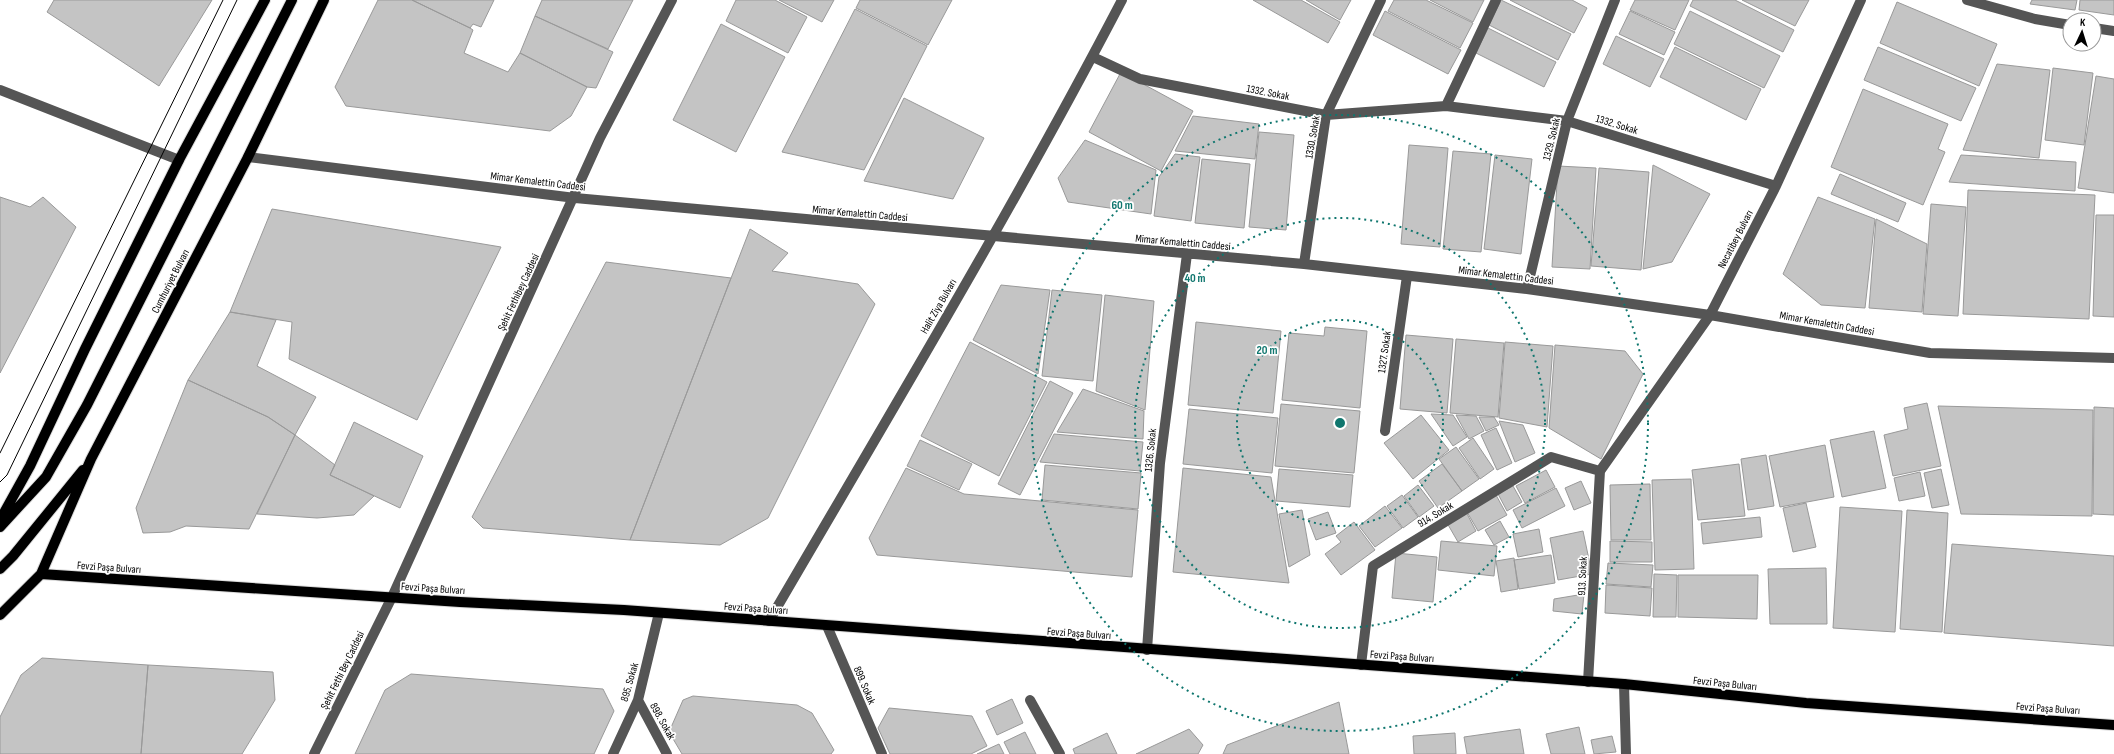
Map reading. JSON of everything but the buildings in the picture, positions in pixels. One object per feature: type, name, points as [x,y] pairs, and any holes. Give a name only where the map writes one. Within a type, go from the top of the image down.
[{"type":"main road","points":[[0,520],[30,466],[85,349],[179,160],[265,0]]},
{"type":"main road","name":"Cumhuriyet Bulvarı","points":[[0,527],[46,477],[88,405],[292,0]]},
{"type":"main road","name":"Cumhuriyet Bulvarı","points":[[42,574],[91,459],[248,156],[324,0]]},
{"type":"main road","points":[[0,569],[13,556],[91,459]]},
{"type":"main road","points":[[0,615],[42,574]]},
{"type":"main road","name":"Fevzi Paşa Bulvarı","points":[[42,574],[769,621],[1146,650],[1624,684],[1806,703],[2114,725]]},
{"type":"street","name":"Şehit Fethibey Caddesi","points":[[392,597],[575,198],[600,138],[672,0]]},
{"type":"street","name":"Halit Ziya Bulvarı","points":[[769,621],[992,237],[1093,57],[1122,0]]},
{"type":"street","name":"1330. Sokak","points":[[1304,264],[1326,115],[1382,0]]},
{"type":"street","points":[[1446,106],[1496,0]]},
{"type":"street","name":"1329. Sokak","points":[[1528,289],[1567,121],[1615,0]]},
{"type":"street","name":"Necatibey Bulvarı","points":[[1600,471],[1710,315],[1776,186],[1861,0]]},
{"type":"street","points":[[1967,0],[2035,19],[2062,24]]},
{"type":"street","points":[[2102,29],[2114,31]]},
{"type":"street","name":"1332. Sokak","points":[[1093,57],[1140,79],[1326,115],[1446,106],[1567,121],[1776,186]]},
{"type":"street","points":[[0,90],[179,160]]},
{"type":"street","name":"Mimar Kemalettin Caddesi","points":[[248,156],[575,198],[992,237],[1304,264],[1528,289],[1710,315],[1930,353],[2114,358]]},
{"type":"street","name":"1326. Sokak","points":[[1146,650],[1160,463],[1187,254]]},
{"type":"street","name":"1327. Sokak","points":[[1385,431],[1407,276]]},
{"type":"street","name":"914. Sokak","points":[[1361,665],[1373,566],[1551,457],[1600,471]]},
{"type":"street","name":"913. Sokak","points":[[1588,682],[1600,471]]},
{"type":"street","name":"Şehit Fethi Bey Caddesi","points":[[314,754],[392,597]]},
{"type":"street","name":"895. Sokak","points":[[613,754],[638,700],[659,613]]},
{"type":"street","name":"899. Sokak","points":[[827,626],[882,754]]},
{"type":"street","points":[[1624,684],[1626,754]]},
{"type":"street","name":"898. Sokak","points":[[638,700],[667,754]]},
{"type":"street","points":[[1030,700],[1060,754]]},
{"type":"tram line","points":[[0,453],[223,0]]},
{"type":"tram line","points":[[0,482],[7,475],[237,0]]}]
